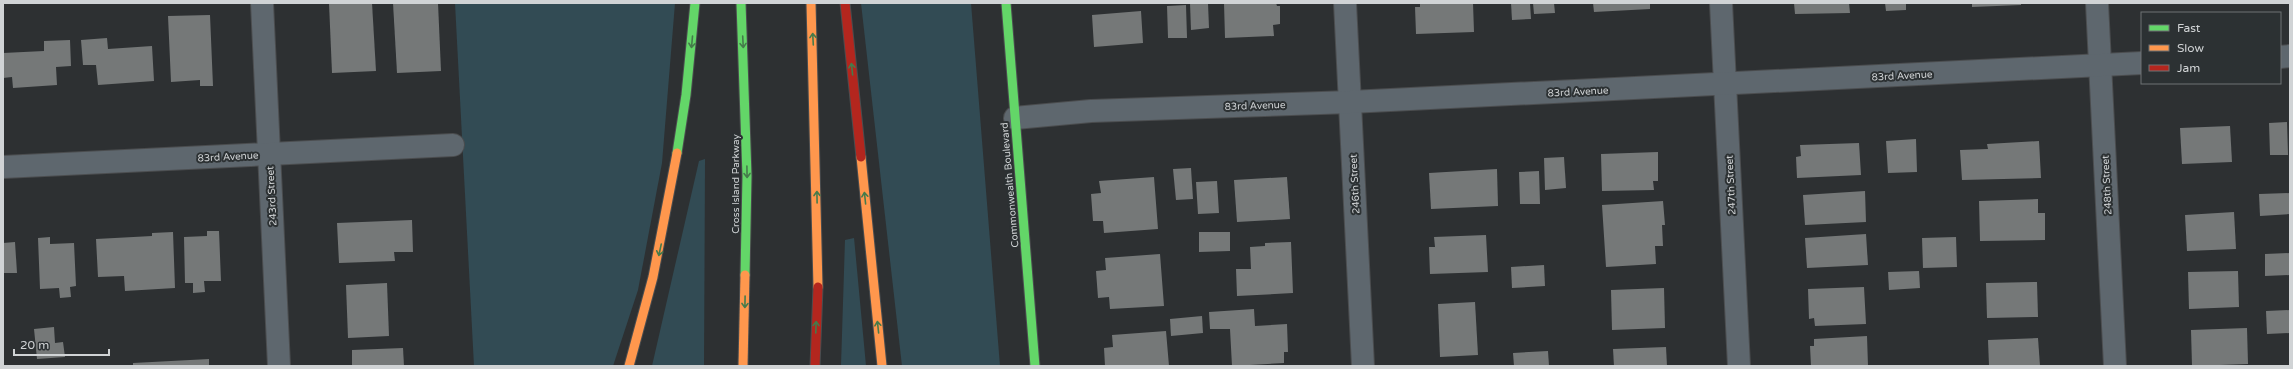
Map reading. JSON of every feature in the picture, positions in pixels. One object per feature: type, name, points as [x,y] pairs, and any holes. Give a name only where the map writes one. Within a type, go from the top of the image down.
[{"type":"main road","points":[[629,366],[645,312],[671,200],[688,95],[695,3]]},
{"type":"main road","name":"Cross Island Parkway","points":[[741,3],[747,176],[743,366]]},
{"type":"main road","points":[[811,3],[818,282],[815,366]]},
{"type":"main road","points":[[845,3],[882,366]]},
{"type":"main road","name":"Commonwealth Boulevard","points":[[1006,3],[1035,366]]},
{"type":"street","name":"243rd Street","points":[[262,3],[279,366]]},
{"type":"street","name":"246th Street","points":[[1345,3],[1363,366]]},
{"type":"street","name":"247th Street","points":[[1721,3],[1739,366]]},
{"type":"street","name":"248th Street","points":[[2097,3],[2114,366]]},
{"type":"street","name":"83rd Avenue","points":[[1015,118],[1090,111],[1350,102],[2141,63]]},
{"type":"street","name":"83rd Avenue","points":[[3,167],[453,145]]},
{"type":"shaded area","points":[[455,3],[675,3],[662,163],[638,290],[613,366],[474,366]]},
{"type":"shaded area","points":[[861,3],[971,3],[1000,366],[902,366]]},
{"type":"shaded area","points":[[705,159],[704,366],[652,366],[699,161]]},
{"type":"shaded area","points":[[854,238],[866,366],[841,366],[845,240]]},
{"type":"building","points":[[329,3],[372,3],[376,71],[332,73]]},
{"type":"building","points":[[393,3],[438,3],[441,71],[397,73]]},
{"type":"building","points":[[1190,3],[1208,3],[1209,28],[1191,30]]},
{"type":"building","points":[[1224,3],[1276,3],[1277,6],[1280,6],[1280,24],[1273,25],[1274,36],[1225,38]]},
{"type":"building","points":[[1420,3],[1473,3],[1474,32],[1416,34],[1415,7],[1420,7]]},
{"type":"building","points":[[1511,3],[1530,3],[1531,19],[1512,20]]},
{"type":"building","points":[[1533,3],[1554,3],[1555,13],[1534,14]]},
{"type":"building","points":[[1593,3],[1650,3],[1650,9],[1594,12]]},
{"type":"building","points":[[1794,3],[1849,3],[1850,13],[1795,14]]},
{"type":"building","points":[[1885,3],[1906,3],[1906,10],[1886,11]]},
{"type":"building","points":[[1972,3],[2021,3],[2021,5],[1972,7]]},
{"type":"building","points":[[1186,5],[1187,38],[1168,38],[1167,6]]},
{"type":"building","points":[[1141,11],[1143,43],[1094,47],[1092,15]]},
{"type":"building","points":[[210,15],[213,86],[200,86],[200,80],[171,82],[168,16]]},
{"type":"building","points":[[107,38],[108,49],[152,46],[154,81],[98,85],[96,65],[83,65],[81,40]]},
{"type":"building","points":[[70,40],[71,66],[56,67],[57,85],[13,88],[12,77],[3,78],[3,53],[44,51],[44,41]]},
{"type":"building","points":[[2287,122],[2288,155],[2270,155],[2269,123]]},
{"type":"building","points":[[2230,126],[2232,162],[2182,164],[2180,128]]},
{"type":"building","points":[[1916,139],[1917,172],[1888,173],[1886,141]]},
{"type":"building","points":[[2039,141],[2041,178],[1962,180],[1960,150],[1988,149],[1987,144]]},
{"type":"building","points":[[1859,143],[1861,175],[1797,178],[1796,157],[1801,156],[1800,145]]},
{"type":"building","points":[[1658,152],[1658,181],[1653,181],[1654,190],[1602,191],[1601,154]]},
{"type":"building","points":[[1564,157],[1566,188],[1545,190],[1544,158]]},
{"type":"building","points":[[1191,168],[1193,199],[1176,200],[1173,169]]},
{"type":"building","points":[[1497,169],[1498,206],[1431,209],[1429,173]]},
{"type":"building","points":[[1539,171],[1540,204],[1520,204],[1519,172]]},
{"type":"building","points":[[1154,177],[1158,229],[1104,233],[1103,221],[1093,221],[1091,194],[1101,193],[1099,181]]},
{"type":"building","points":[[1287,177],[1290,219],[1237,222],[1234,180]]},
{"type":"building","points":[[1217,181],[1219,213],[1198,214],[1196,182]]},
{"type":"building","points":[[1865,191],[1866,222],[1805,225],[1803,195]]},
{"type":"building","points":[[2290,193],[2290,214],[2260,216],[2259,194]]},
{"type":"building","points":[[2038,199],[2038,213],[2045,213],[2045,240],[1980,241],[1979,201]]},
{"type":"building","points":[[1663,201],[1665,225],[1662,225],[1663,246],[1655,246],[1656,264],[1606,267],[1602,205]]},
{"type":"building","points":[[2234,212],[2236,249],[2187,251],[2185,215]]},
{"type":"building","points":[[412,220],[413,252],[394,252],[395,261],[339,263],[337,223]]},
{"type":"building","points":[[207,231],[219,231],[221,281],[204,281],[205,292],[193,293],[193,283],[185,283],[184,237],[207,236]]},
{"type":"building","points":[[173,232],[175,288],[125,291],[124,276],[98,277],[96,239],[152,236],[152,233]]},
{"type":"building","points":[[1199,232],[1230,232],[1230,251],[1199,252]]},
{"type":"building","points":[[1866,234],[1868,265],[1807,268],[1805,238]]},
{"type":"building","points":[[1486,235],[1488,272],[1430,274],[1429,247],[1435,247],[1434,237]]},
{"type":"building","points":[[50,237],[50,244],[74,243],[76,286],[70,287],[71,297],[60,298],[59,288],[40,289],[38,238]]},
{"type":"building","points":[[1956,237],[1957,267],[1923,268],[1922,238]]},
{"type":"building","points":[[15,242],[17,273],[3,273],[3,243]]},
{"type":"building","points":[[1291,242],[1293,293],[1237,296],[1236,269],[1251,269],[1250,247],[1265,246],[1265,243]]},
{"type":"building","points":[[2290,253],[2290,275],[2265,276],[2265,254]]},
{"type":"building","points":[[1160,254],[1164,306],[1110,309],[1109,297],[1098,298],[1096,271],[1106,270],[1105,258]]},
{"type":"building","points":[[1544,265],[1545,286],[1512,288],[1511,267]]},
{"type":"building","points":[[1919,271],[1920,288],[1889,290],[1888,272]]},
{"type":"building","points":[[2238,271],[2239,307],[2189,309],[2188,272]]},
{"type":"building","points":[[2037,282],[2038,317],[1987,318],[1986,283]]},
{"type":"building","points":[[387,283],[389,336],[348,338],[346,285]]},
{"type":"building","points":[[1864,287],[1866,324],[1815,326],[1814,318],[1809,319],[1808,289]]},
{"type":"building","points":[[1664,288],[1665,328],[1612,330],[1611,290]]},
{"type":"building","points":[[1475,302],[1478,355],[1440,357],[1438,304]]},
{"type":"building","points":[[1254,309],[1255,326],[1287,324],[1288,352],[1284,352],[1284,363],[1232,366],[1230,329],[1210,329],[1209,312]]},
{"type":"building","points":[[2290,310],[2290,333],[2267,334],[2266,311]]},
{"type":"building","points":[[1202,316],[1203,333],[1171,336],[1170,319]]},
{"type":"building","points":[[54,327],[55,343],[63,342],[65,357],[37,359],[34,329]]},
{"type":"building","points":[[2247,328],[2248,364],[2192,366],[2191,330]]},
{"type":"building","points":[[1166,331],[1169,366],[1105,366],[1104,348],[1113,347],[1112,335]]},
{"type":"building","points":[[1867,336],[1868,366],[1811,366],[1810,346],[1814,346],[1814,339]]},
{"type":"building","points":[[2038,338],[2040,366],[1989,366],[1988,340]]},
{"type":"building","points":[[1666,347],[1667,366],[1614,366],[1613,349]]},
{"type":"building","points":[[403,348],[404,366],[352,366],[352,350]]},
{"type":"building","points":[[1548,351],[1549,366],[1514,366],[1513,353]]},
{"type":"building","points":[[209,359],[209,366],[133,366],[133,363]]},
{"type":"traffic: fast","points":[[677,153],[686,95],[695,3]]},
{"type":"traffic: fast","points":[[741,3],[747,176],[745,275]]},
{"type":"traffic: fast","points":[[1006,3],[1035,366]]},
{"type":"traffic: slow","points":[[811,3],[818,287]]},
{"type":"traffic: slow","points":[[629,366],[653,277],[677,153]]},
{"type":"traffic: slow","points":[[861,157],[882,366]]},
{"type":"traffic: slow","points":[[743,366],[745,275]]},
{"type":"traffic: jam","points":[[845,3],[861,157]]},
{"type":"traffic: jam","points":[[815,366],[818,287]]}]
